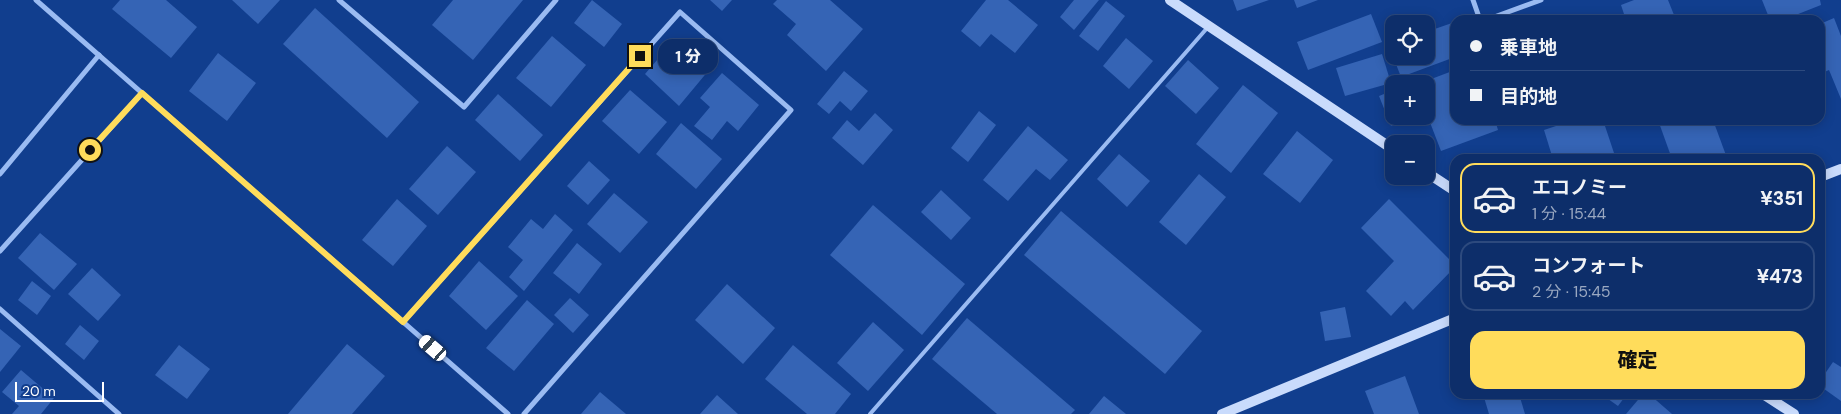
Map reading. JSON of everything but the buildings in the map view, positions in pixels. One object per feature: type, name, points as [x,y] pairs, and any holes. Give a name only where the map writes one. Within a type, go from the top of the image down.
[{"type":"street","points":[[36,0],[508,414]]},
{"type":"street","points":[[339,0],[464,107],[556,0]]},
{"type":"street","points":[[1170,0],[1385,144]]},
{"type":"street","points":[[1473,0],[1478,15]]},
{"type":"street","points":[[1500,15],[1541,0]]},
{"type":"street","points":[[403,322],[680,12],[791,110],[524,414]]},
{"type":"street","points":[[0,174],[99,55]]},
{"type":"street","points":[[0,251],[142,93]]},
{"type":"street","points":[[1825,175],[1841,169]]},
{"type":"street","points":[[1435,178],[1450,188]]},
{"type":"street","points":[[0,309],[119,414]]},
{"type":"street","points":[[1222,414],[1450,320]]},
{"type":"street","points":[[1771,399],[1794,414]]},
{"type":"lane","points":[[870,414],[1208,27]]},
{"type":"route","points":[[90,150],[142,93],[403,322],[640,56]]}]
